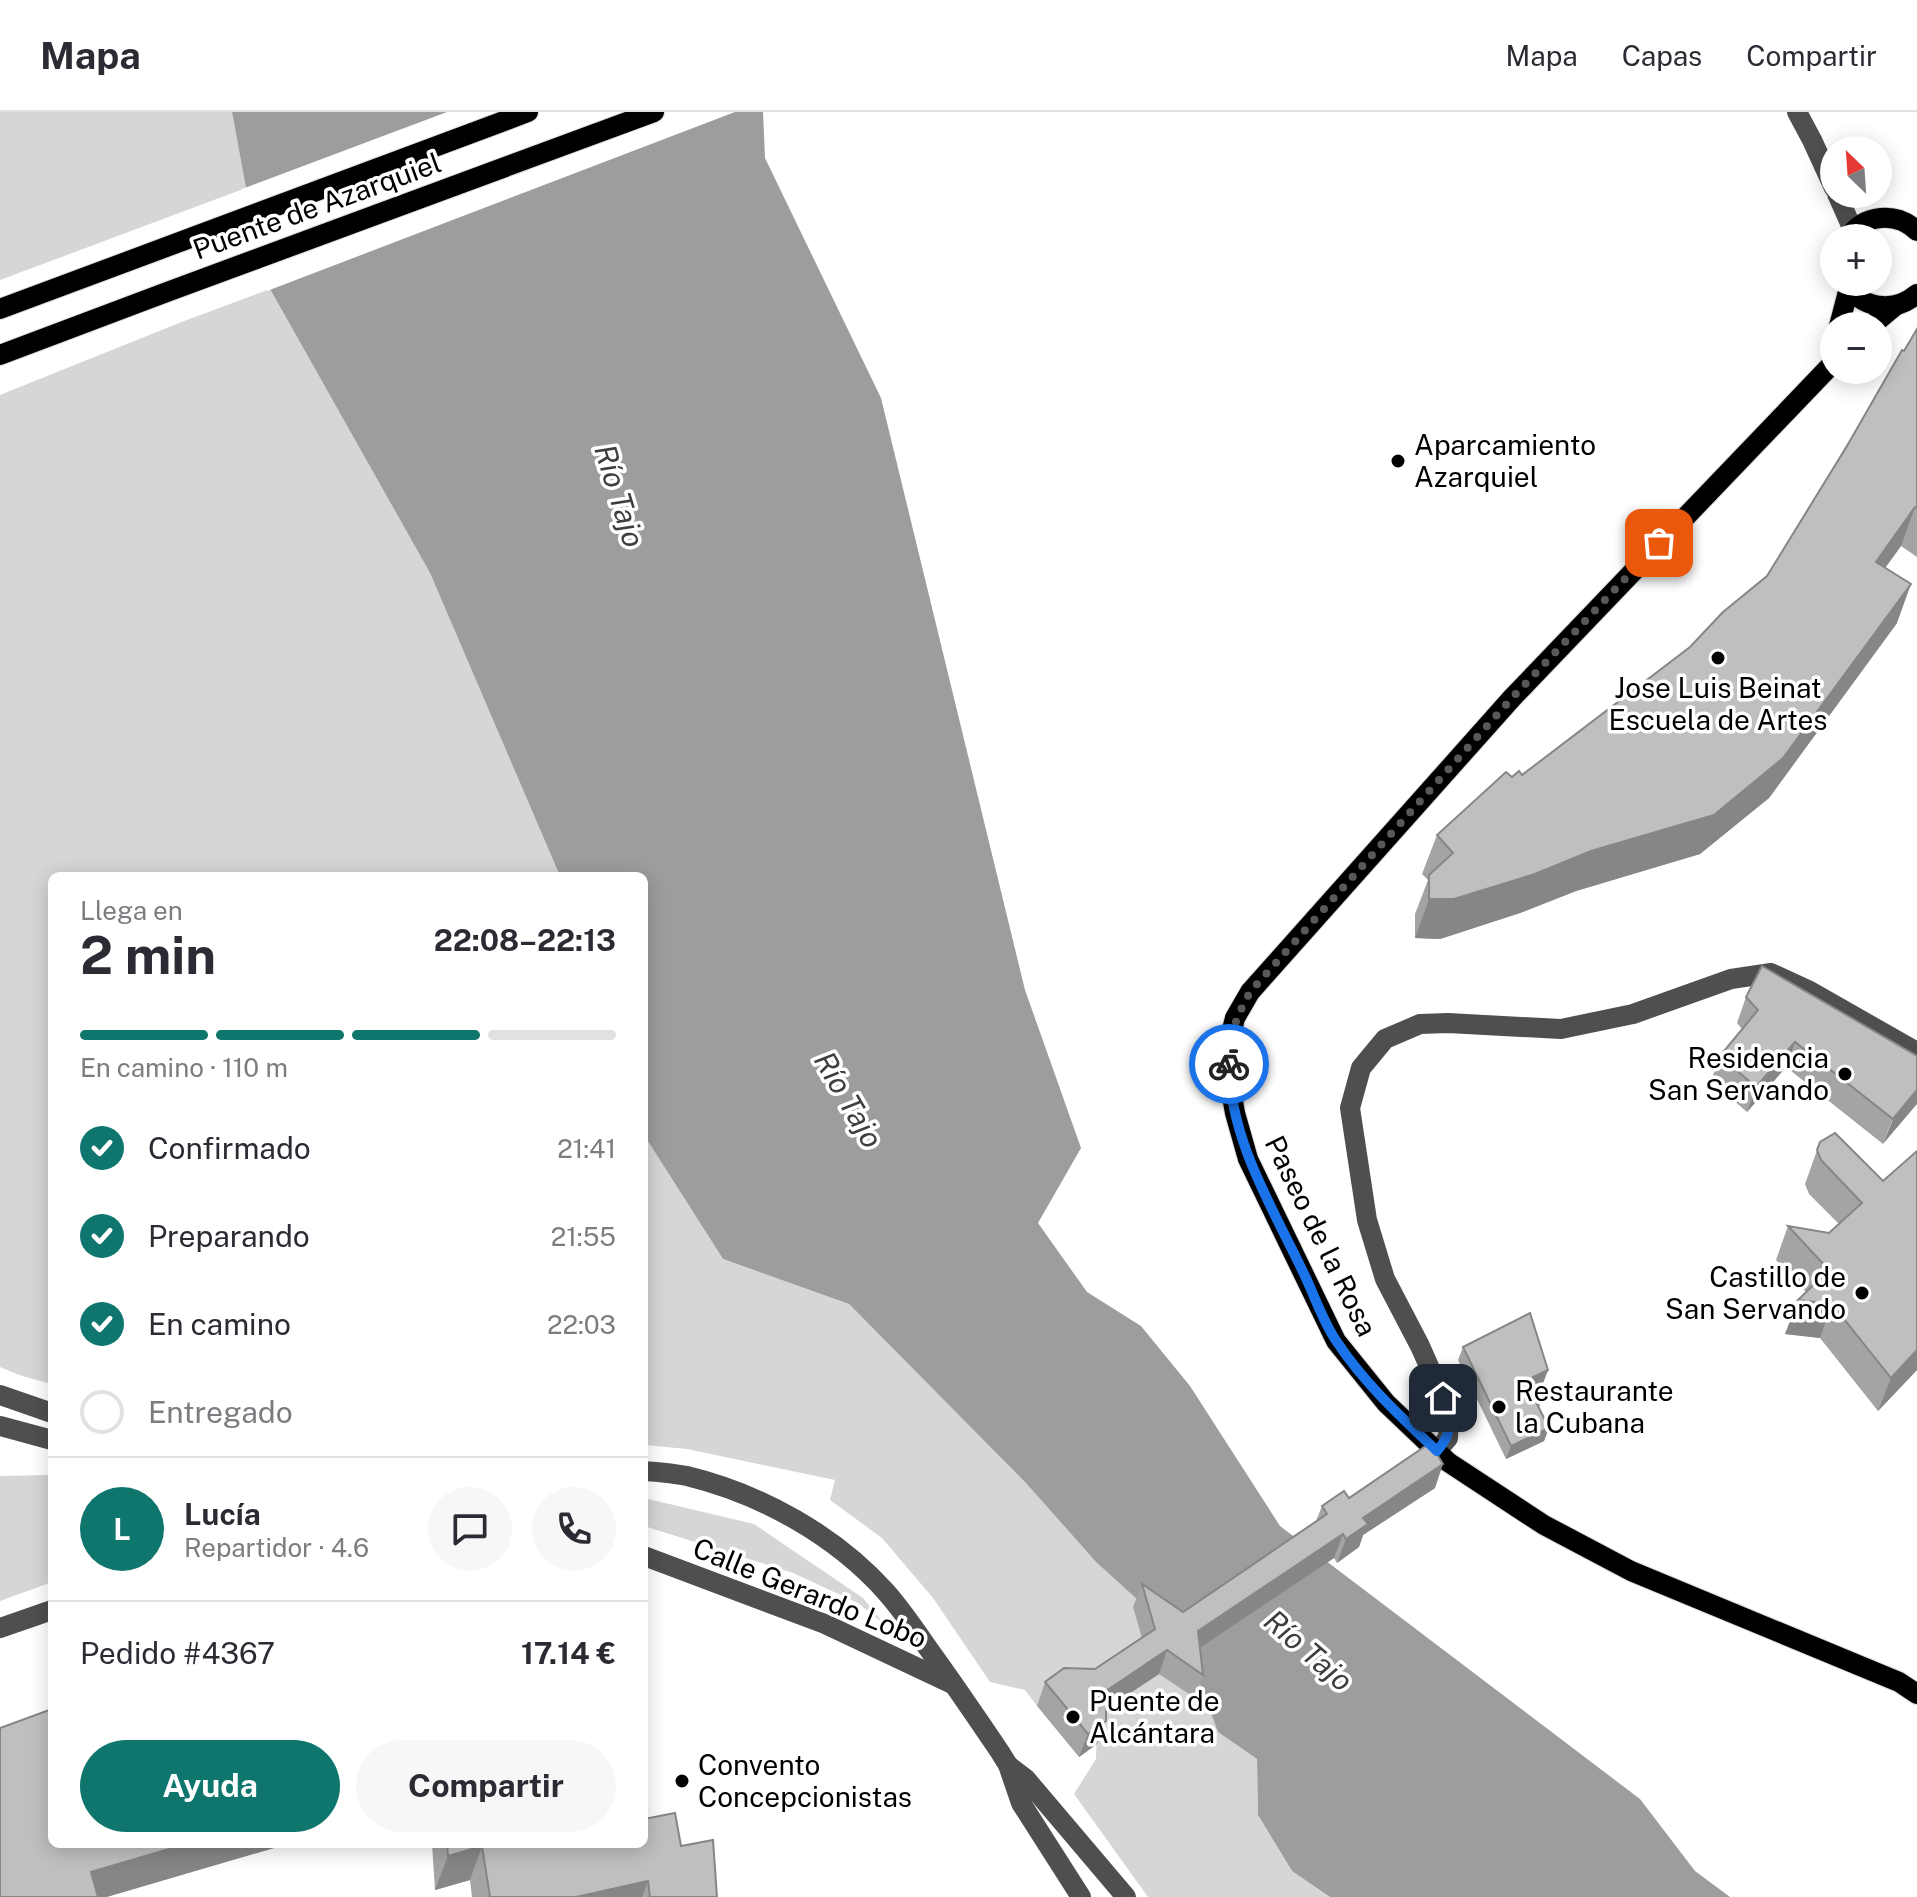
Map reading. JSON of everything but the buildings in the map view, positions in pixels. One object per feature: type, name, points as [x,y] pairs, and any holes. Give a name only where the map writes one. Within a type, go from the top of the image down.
[{"type":"main road","name":"Puente de Azarquiel","points":[[0,309],[528,112]]},
{"type":"main road","name":"Puente de Azarquiel","points":[[0,355],[654,112]]},
{"type":"main road","points":[[1863,224],[1881,217],[1896,218],[1917,213]]},
{"type":"main road","points":[[1896,218],[1917,231]]},
{"type":"main road","points":[[1857,296],[1869,304],[1882,307],[1909,301],[1917,294]]},
{"type":"main road","points":[[1888,312],[1895,306]]},
{"type":"main road","name":"Paseo de la Rosa","points":[[1820,376],[1512,698],[1250,992],[1235,1018],[1228,1046],[1229,1079],[1248,1159],[1336,1341],[1386,1403],[1448,1462],[1520,1510],[1631,1571],[1899,1682],[1917,1694]]},
{"type":"street","points":[[1797,112],[1820,159]]},
{"type":"street","points":[[1437,1451],[1448,1438],[1449,1418],[1420,1346],[1385,1279],[1367,1220],[1350,1108],[1361,1068],[1385,1039],[1420,1024],[1561,1029],[1633,1014],[1731,979],[1771,973],[1808,990],[1917,1052]]},
{"type":"street","points":[[0,1395],[48,1412]]},
{"type":"street","points":[[0,1426],[48,1439]]},
{"type":"street","points":[[648,1471],[685,1476],[730,1489],[799,1521],[859,1565],[886,1592],[1008,1765],[1021,1803],[1081,1897]]},
{"type":"street","name":"Calle Gerardo Lobo","points":[[648,1558],[825,1624],[954,1685]]},
{"type":"street","points":[[0,1628],[48,1611]]},
{"type":"street","points":[[1008,1765],[1026,1779],[1126,1897]]},
{"type":"shaded area","points":[[0,112],[232,112],[246,188],[0,280]]},
{"type":"shaded area","points":[[270,289],[430,573],[558,872],[48,872],[48,1383],[0,1367],[0,395]]},
{"type":"shaded area","points":[[648,1141],[723,1259],[849,1304],[1025,1482],[1096,1562],[1184,1642],[1218,1732],[1257,1759],[1258,1815],[1292,1871],[1330,1897],[1148,1897],[1074,1794],[1096,1759],[1097,1721],[1056,1692],[1037,1706],[1025,1690],[990,1682],[933,1598],[882,1538],[830,1500],[835,1480],[687,1449],[648,1445]]},
{"type":"shaded area","points":[[48,1475],[48,1583],[0,1601],[0,1476]]},
{"type":"shaded area","points":[[648,1499],[754,1524],[863,1598],[884,1624],[858,1603],[793,1573],[648,1527]]},
{"type":"water","name":"Río Tajo","points":[[232,112],[763,112],[765,158],[881,398],[1025,990],[1081,1148],[1038,1223],[1087,1292],[1141,1326],[1190,1386],[1280,1526],[1640,1799],[1695,1871],[1730,1897],[1330,1897],[1292,1871],[1258,1815],[1257,1759],[1218,1732],[1184,1642],[1096,1562],[1025,1482],[849,1304],[723,1259],[648,1141],[648,872],[558,872],[430,573],[270,289]]},
{"type":"pier","points":[[447,112],[735,112],[267,291],[242,189]]},
{"type":"way so far","points":[[1229,1064],[1228,1046],[1235,1018],[1250,992],[1512,698],[1659,543]]},
{"type":"place","name":"Aparcamiento Azarquiel","points":[[1398,461]]},
{"type":"place","name":"Jose Luis Beinat Escuela de Artes","points":[[1718,658]]},
{"type":"place","name":"Residencia San Servando","points":[[1845,1074]]},
{"type":"place","name":"Castillo de San Servando","points":[[1862,1293]]},
{"type":"place","name":"Restaurante la Cubana","points":[[1499,1407]]},
{"type":"place","name":"Puente de Alcántara","points":[[1073,1717]]},
{"type":"place","name":"Convento Concepcionistas","points":[[682,1781]]},
{"type":"route","points":[[1229,1064],[1235,1113],[1248,1159],[1336,1341],[1386,1403],[1437,1451],[1448,1438],[1449,1418],[1443,1398]]}]
